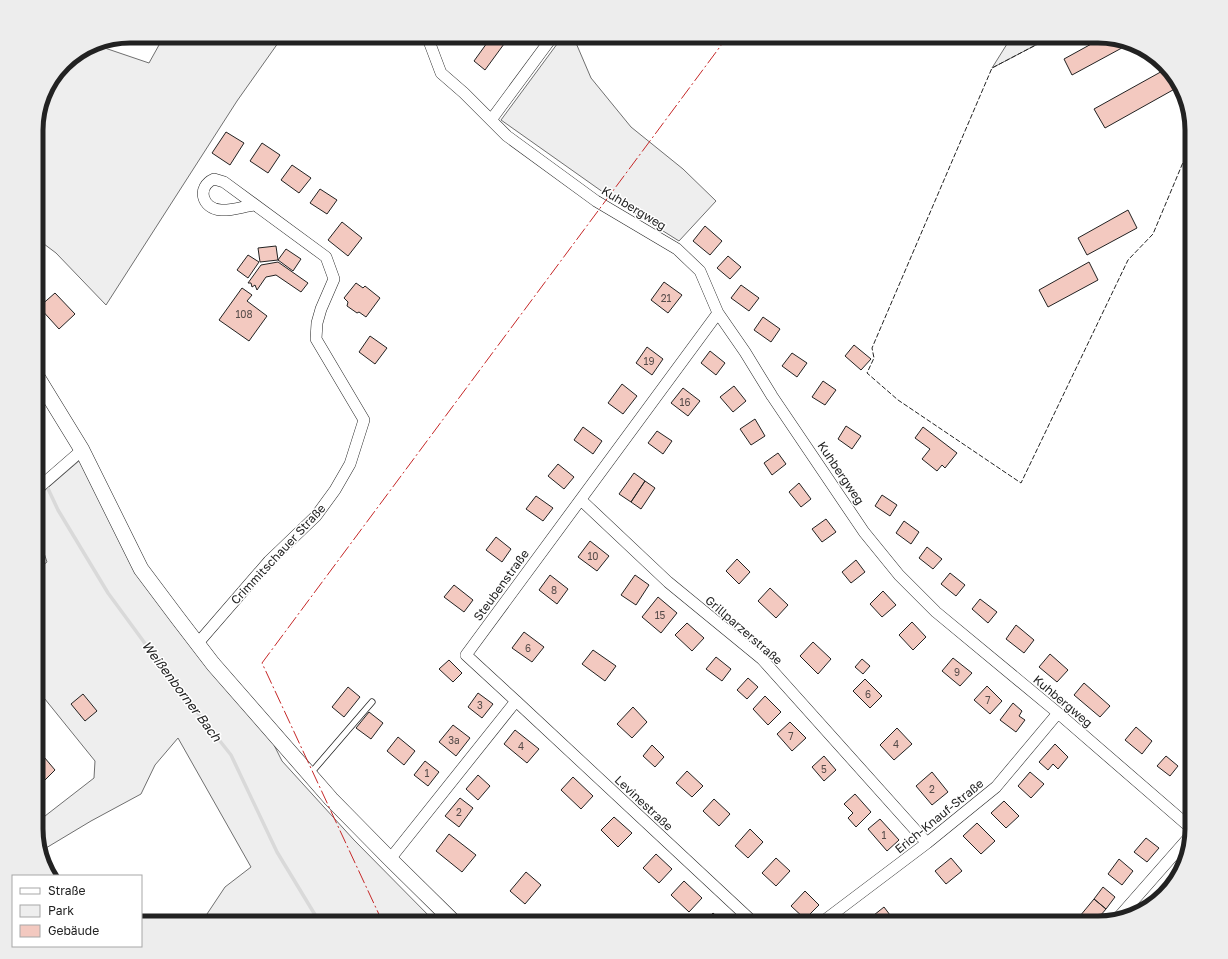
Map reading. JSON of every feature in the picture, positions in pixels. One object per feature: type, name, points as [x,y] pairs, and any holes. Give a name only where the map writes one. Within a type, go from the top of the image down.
[{"type":"main road","points":[[43,386],[82,450],[141,569],[213,664],[310,774],[390,859],[448,916]]},
{"type":"street","name":"Kuhbergweg","points":[[429,43],[440,73],[507,136],[596,201],[677,249],[700,271],[718,313],[864,532],[899,575],[936,612],[1058,713],[1185,823]]},
{"type":"street","points":[[491,120],[548,43]]},
{"type":"street","name":"Crimmitschauer Straße","points":[[198,643],[269,561],[316,516],[335,490],[350,464],[364,420],[316,339],[317,323],[321,308],[334,279],[326,257],[255,205]]},
{"type":"street","name":"Steubenstraße","points":[[516,701],[466,655],[718,313]]},
{"type":"street","points":[[43,484],[82,450]]},
{"type":"street","name":"Grillparzerstraße","points":[[581,500],[668,582],[762,659],[928,843]]},
{"type":"street","points":[[390,859],[516,701]]},
{"type":"street","name":"Levinestraße","points":[[516,701],[746,916]]},
{"type":"street","name":"Erich-Knauf-Straße","points":[[830,916],[928,843],[996,787],[1058,713]]},
{"type":"street","points":[[1124,912],[1183,844]]},
{"type":"lane","points":[[310,774],[372,702]]},
{"type":"green space","points":[[160,43],[278,43],[237,101],[106,305],[56,253],[43,243],[44,119],[50,97],[58,82],[73,65],[92,52],[104,48],[149,63]]},
{"type":"green space","points":[[558,43],[576,43],[591,78],[631,127],[683,169],[716,201],[679,241],[617,202],[501,120]]},
{"type":"green space","points":[[1008,43],[1040,43],[992,68]]},
{"type":"green space","points":[[80,460],[141,569],[271,739],[282,761],[354,840],[429,916],[206,916],[225,887],[251,867],[178,738],[155,765],[141,794],[91,821],[46,848],[43,834],[43,818],[94,778],[95,761],[43,697],[43,565],[47,562],[43,550],[43,492]]},
{"type":"building","points":[[487,43],[504,44],[485,70],[474,61]]},
{"type":"building","points":[[1093,43],[1123,47],[1072,75],[1064,59]]},
{"type":"building","points":[[1162,72],[1167,77],[1174,89],[1105,128],[1094,109]]},
{"type":"building","points":[[226,132],[244,143],[230,165],[212,153]]},
{"type":"building","points":[[262,143],[280,155],[268,173],[250,161]]},
{"type":"building","points":[[292,165],[311,178],[299,193],[281,180]]},
{"type":"building","points":[[320,189],[337,200],[327,214],[310,203]]},
{"type":"building","points":[[1128,210],[1137,228],[1087,255],[1078,238]]},
{"type":"building","points":[[342,222],[362,238],[348,256],[328,240]]},
{"type":"building","points":[[705,226],[722,241],[710,255],[693,241]]},
{"type":"building","points":[[276,246],[278,260],[260,262],[258,248]]},
{"type":"building","points":[[286,249],[301,259],[293,271],[278,260]]},
{"type":"building","points":[[248,255],[259,262],[248,278],[237,270]]},
{"type":"building","points":[[728,256],[741,267],[730,279],[717,268]]},
{"type":"building","points":[[278,262],[308,283],[301,292],[276,275],[266,277],[257,290],[255,285],[252,287],[251,283],[248,283],[261,265]]},
{"type":"building","points":[[1089,262],[1098,280],[1048,307],[1039,290]]},
{"type":"building","points":[[664,282],[682,295],[668,313],[651,300]]},
{"type":"building","points":[[356,283],[363,288],[365,286],[380,298],[366,317],[347,306],[348,302],[344,298]]},
{"type":"building","points":[[741,285],[759,298],[749,311],[731,298]]},
{"type":"building","points":[[242,288],[252,295],[247,301],[267,316],[249,341],[219,320]]},
{"type":"building","points":[[55,293],[75,314],[59,329],[43,311],[43,304]]},
{"type":"building","points":[[763,317],[780,329],[771,342],[754,330]]},
{"type":"building","points":[[370,336],[387,348],[375,364],[359,352]]},
{"type":"building","points":[[854,345],[871,359],[861,370],[845,356]]},
{"type":"building","points":[[647,347],[663,359],[652,375],[636,363]]},
{"type":"building","points":[[710,351],[725,363],[716,375],[701,363]]},
{"type":"building","points":[[792,353],[807,363],[797,377],[782,366]]},
{"type":"building","points":[[823,381],[836,390],[825,405],[812,397]]},
{"type":"building","points":[[622,384],[637,396],[623,414],[608,403]]},
{"type":"building","points":[[734,386],[746,401],[733,412],[720,397]]},
{"type":"building","points":[[683,388],[700,401],[688,416],[671,403]]},
{"type":"building","points":[[755,419],[765,436],[751,445],[740,429]]},
{"type":"building","points":[[846,426],[861,436],[852,449],[838,439]]},
{"type":"building","points":[[583,427],[602,441],[593,454],[574,440]]},
{"type":"building","points":[[923,427],[957,453],[945,468],[942,465],[937,471],[922,459],[930,449],[915,438]]},
{"type":"building","points":[[657,431],[672,441],[663,454],[648,443]]},
{"type":"building","points":[[778,453],[786,464],[772,475],[764,463]]},
{"type":"building","points":[[558,464],[574,477],[564,489],[548,476]]},
{"type":"building","points":[[634,473],[645,481],[631,502],[619,494]]},
{"type":"building","points":[[645,481],[655,488],[641,509],[631,502]]},
{"type":"building","points":[[799,483],[811,499],[801,507],[789,492]]},
{"type":"building","points":[[882,495],[897,505],[890,516],[875,506]]},
{"type":"building","points":[[536,496],[553,508],[543,521],[526,509]]},
{"type":"building","points":[[826,519],[836,532],[822,542],[812,529]]},
{"type":"building","points":[[904,521],[919,532],[911,544],[896,533]]},
{"type":"building","points":[[496,537],[511,549],[502,562],[486,550]]},
{"type":"building","points":[[590,541],[609,556],[597,571],[578,557]]},
{"type":"building","points":[[927,547],[942,559],[933,569],[919,558]]},
{"type":"building","points":[[737,559],[750,572],[739,584],[726,571]]},
{"type":"building","points":[[856,560],[865,572],[851,583],[842,572]]},
{"type":"building","points":[[950,573],[965,585],[956,596],[941,584]]},
{"type":"building","points":[[550,575],[568,589],[557,604],[539,590]]},
{"type":"building","points":[[635,575],[649,585],[636,605],[621,595]]},
{"type":"building","points":[[454,585],[473,600],[464,612],[444,597]]},
{"type":"building","points":[[770,588],[788,605],[776,618],[758,601]]},
{"type":"building","points":[[883,591],[896,605],[882,617],[870,604]]},
{"type":"building","points":[[658,597],[677,613],[661,633],[642,617]]},
{"type":"building","points":[[980,599],[997,612],[988,623],[972,609]]},
{"type":"building","points":[[912,622],[926,637],[913,650],[899,635]]},
{"type":"building","points":[[687,623],[704,638],[692,651],[675,635]]},
{"type":"building","points":[[1016,625],[1034,640],[1024,653],[1006,639]]},
{"type":"building","points":[[524,632],[544,647],[532,662],[512,648]]},
{"type":"building","points":[[813,642],[831,659],[818,674],[800,656]]},
{"type":"building","points":[[593,650],[616,666],[605,681],[582,664]]},
{"type":"building","points":[[1050,654],[1068,670],[1057,682],[1039,667]]},
{"type":"building","points":[[716,657],[731,669],[722,681],[706,669]]},
{"type":"building","points":[[953,658],[972,673],[960,686],[942,671]]},
{"type":"building","points":[[862,659],[870,666],[863,674],[855,667]]},
{"type":"building","points":[[449,660],[462,673],[453,682],[439,669]]},
{"type":"building","points":[[748,678],[758,687],[747,699],[737,690]]},
{"type":"building","points":[[865,679],[882,696],[870,708],[853,691]]},
{"type":"building","points":[[1084,683],[1110,706],[1100,717],[1074,695]]},
{"type":"building","points":[[987,686],[1002,701],[990,714],[974,700]]},
{"type":"building","points":[[348,687],[360,697],[344,717],[332,707]]},
{"type":"building","points":[[478,693],[493,704],[482,718],[468,707]]},
{"type":"building","points":[[83,694],[97,711],[85,721],[71,704]]},
{"type":"building","points":[[765,696],[781,712],[768,725],[753,709]]},
{"type":"building","points":[[1013,703],[1022,711],[1019,716],[1025,720],[1016,732],[1000,720]]},
{"type":"building","points":[[633,707],[647,722],[632,738],[617,724]]},
{"type":"building","points":[[369,712],[383,723],[371,739],[356,728]]},
{"type":"building","points":[[790,722],[806,738],[792,751],[777,734]]},
{"type":"building","points":[[453,725],[470,738],[456,756],[439,742]]},
{"type":"building","points":[[1136,727],[1152,741],[1142,754],[1125,740]]},
{"type":"building","points":[[897,728],[912,744],[894,760],[880,745]]},
{"type":"building","points":[[515,730],[539,749],[527,763],[504,744]]},
{"type":"building","points":[[398,737],[415,751],[404,765],[387,751]]},
{"type":"building","points":[[1055,744],[1068,757],[1058,769],[1053,764],[1048,770],[1039,762]]},
{"type":"building","points":[[652,745],[664,757],[655,767],[643,756]]},
{"type":"building","points":[[43,756],[55,770],[43,782]]},
{"type":"building","points":[[824,756],[836,770],[824,781],[812,767]]},
{"type":"building","points":[[1166,756],[1178,766],[1170,776],[1157,766]]},
{"type":"building","points":[[425,761],[439,772],[428,786],[414,775]]},
{"type":"building","points":[[687,771],[703,786],[692,797],[676,783]]},
{"type":"building","points":[[932,772],[948,792],[932,805],[916,786]]},
{"type":"building","points":[[1030,772],[1044,784],[1031,798],[1018,786]]},
{"type":"building","points":[[478,775],[490,786],[478,800],[466,789]]},
{"type":"building","points":[[573,777],[593,796],[581,809],[561,790]]},
{"type":"building","points":[[855,794],[871,812],[856,827],[848,818],[853,813],[844,804]]},
{"type":"building","points":[[460,798],[473,808],[459,827],[445,816]]},
{"type":"building","points":[[714,799],[730,814],[719,826],[703,811]]},
{"type":"building","points":[[1004,801],[1019,816],[1006,828],[991,813]]},
{"type":"building","points":[[614,817],[632,833],[618,847],[601,830]]},
{"type":"building","points":[[880,819],[899,840],[887,851],[868,829]]},
{"type":"building","points":[[977,823],[995,841],[981,854],[963,836]]},
{"type":"building","points":[[750,829],[763,842],[748,858],[735,846]]},
{"type":"building","points":[[449,834],[476,855],[462,872],[436,851]]},
{"type":"building","points":[[1146,838],[1159,848],[1147,862],[1134,852]]},
{"type":"building","points":[[656,854],[672,869],[659,883],[643,868]]},
{"type":"building","points":[[776,858],[790,871],[776,886],[762,873]]},
{"type":"building","points":[[951,858],[962,871],[946,884],[935,871]]},
{"type":"building","points":[[1119,859],[1133,871],[1122,885],[1108,874]]},
{"type":"building","points":[[526,872],[541,885],[525,904],[510,891]]},
{"type":"building","points":[[684,881],[702,898],[689,912],[671,895]]},
{"type":"building","points":[[1103,887],[1115,897],[1106,909],[1094,899]]},
{"type":"building","points":[[805,891],[819,905],[808,916],[802,916],[791,906]]},
{"type":"building","points":[[1094,899],[1106,909],[1100,916],[1080,916]]},
{"type":"building","points":[[884,907],[891,916],[873,916]]},
{"type":"waterway","name":"Weißenborner Bach","points":[[43,478],[58,510],[108,593],[177,687],[231,755],[277,852],[316,916]]},
{"type":"fence","points":[[1040,43],[992,68],[872,348],[874,358],[867,373],[898,400],[1021,483],[1128,260],[1153,234],[1185,158]]},
{"type":"power","points":[[380,916],[262,663],[723,43]]}]
